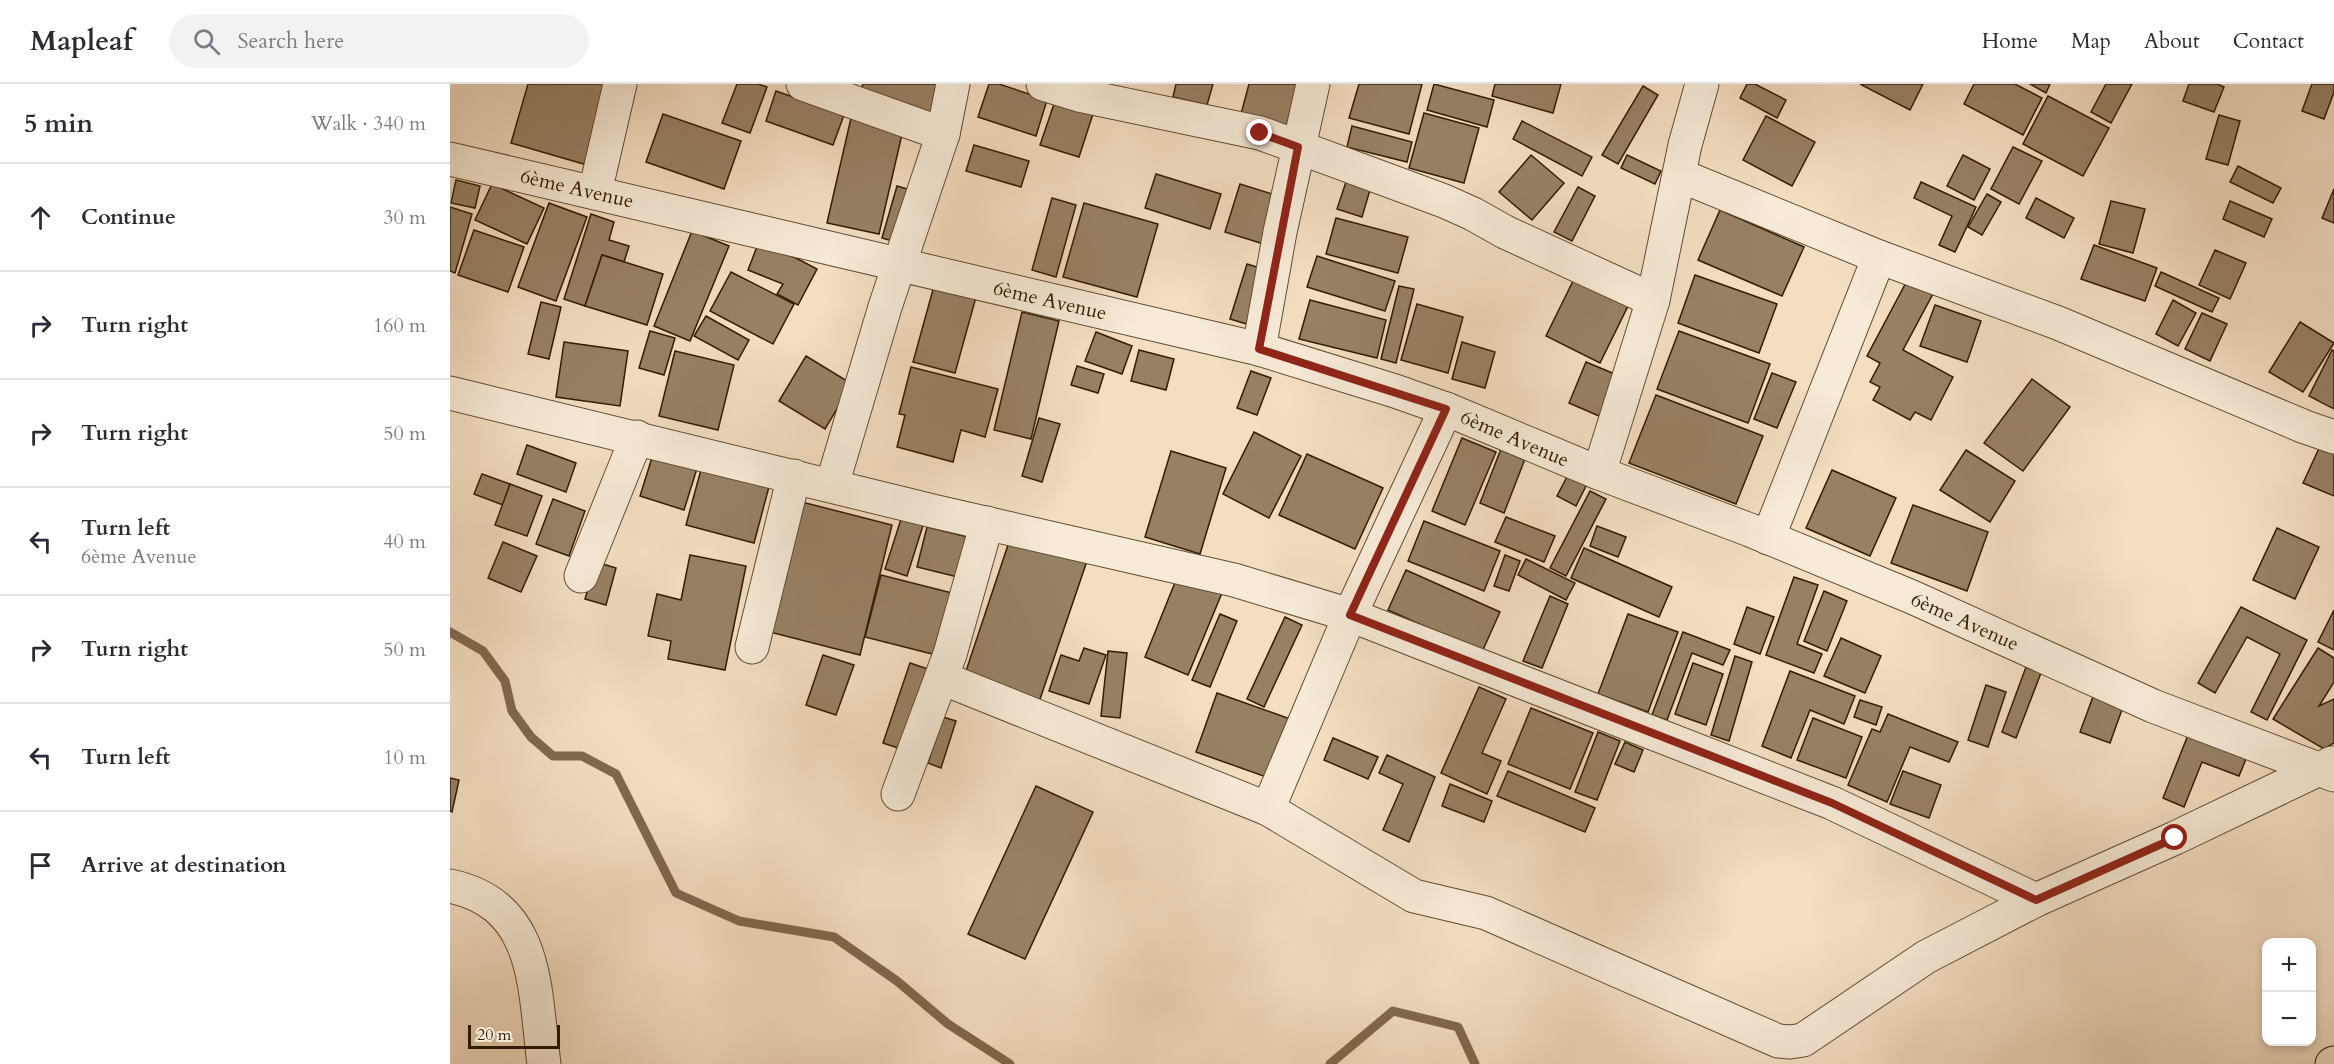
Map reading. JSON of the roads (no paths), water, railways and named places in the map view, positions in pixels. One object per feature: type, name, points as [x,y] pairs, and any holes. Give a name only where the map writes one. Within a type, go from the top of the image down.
[{"type":"street","points":[[596,192],[620,84]]},
{"type":"street","points":[[803,84],[943,134]]},
{"type":"street","points":[[832,485],[885,307],[943,134],[953,84]]},
{"type":"street","points":[[1043,84],[1079,95],[1260,133],[1454,206],[1504,232],[1653,300]]},
{"type":"street","points":[[1259,349],[1298,147],[1313,84]]},
{"type":"street","points":[[1599,473],[1653,300],[1685,145],[1693,86]]},
{"type":"street","name":"6ème Avenue","points":[[450,159],[1259,349],[1446,409],[1599,473],[1768,538],[1912,597],[2152,706],[2330,769]]},
{"type":"street","points":[[1679,175],[1879,257],[2058,323],[2305,427],[2334,437]]},
{"type":"street","points":[[1768,538],[1879,257]]},
{"type":"street","points":[[450,393],[987,523],[1234,580],[1350,615],[1832,803],[2036,900]]},
{"type":"street","points":[[1268,809],[1350,615],[1446,409]]},
{"type":"street","points":[[581,576],[637,437]]},
{"type":"street","points":[[752,647],[794,476]]},
{"type":"street","points":[[898,794],[942,678],[987,523]]},
{"type":"street","points":[[942,678],[1268,809],[1414,896],[1486,913],[1778,1041],[1790,1042],[1803,1040],[1926,957],[2036,900],[2330,769]]},
{"type":"street","points":[[450,886],[468,890],[491,901],[514,926],[530,957],[544,1064]]},
{"type":"waterway","points":[[450,632],[483,651],[505,681],[512,711],[531,737],[553,756],[582,756],[616,774],[676,893],[739,921],[834,937],[897,981],[948,1024],[1010,1064]]},
{"type":"waterway","points":[[1330,1064],[1393,1011],[1458,1027],[1475,1064]]}]
